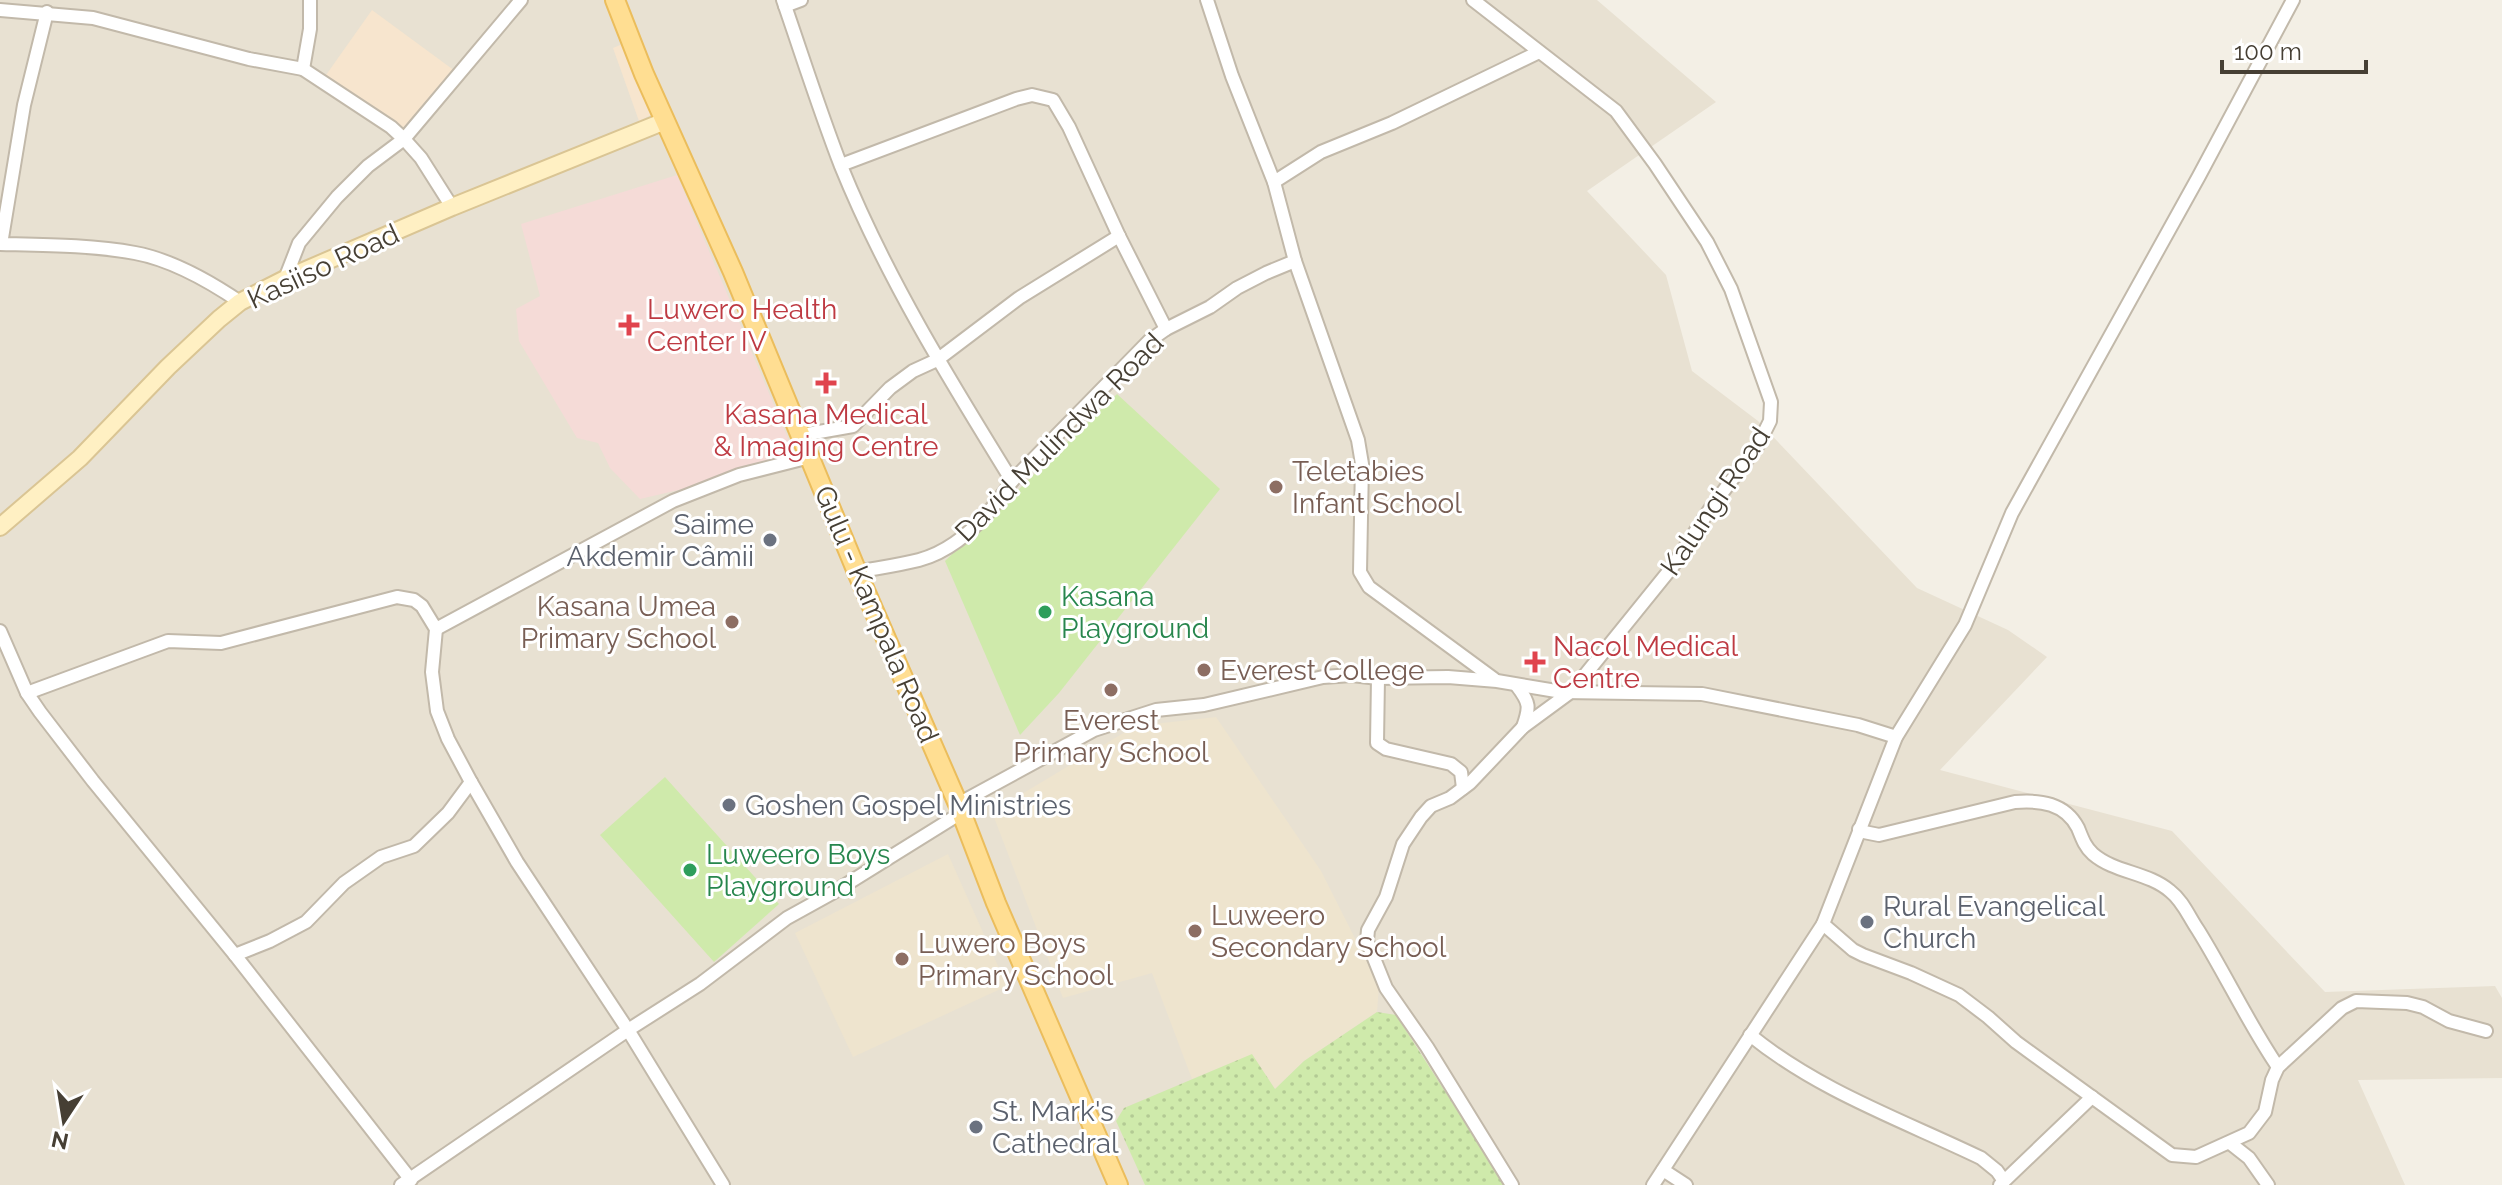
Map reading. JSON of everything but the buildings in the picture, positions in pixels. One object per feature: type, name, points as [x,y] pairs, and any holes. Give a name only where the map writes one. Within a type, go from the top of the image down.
[{"type":"main road","name":"Gulu - Kampala Road","points":[[615,0],[1118,1185]]},
{"type":"main road","name":"Kasiiso Road","points":[[0,527],[80,458],[168,367],[240,302],[285,279],[452,207],[665,121]]},
{"type":"street","points":[[303,69],[310,29],[310,0]]},
{"type":"street","points":[[285,279],[299,243],[337,197],[368,166],[404,139],[521,0]]},
{"type":"street","points":[[801,0],[784,3],[841,165],[937,360],[1012,481]]},
{"type":"street","points":[[1207,0],[1232,76],[1274,182],[1295,261],[1358,440],[1362,464],[1359,560],[1364,581],[1497,681]]},
{"type":"street","name":"Kalungi Road","points":[[1473,0],[1616,111],[1707,242],[1731,289],[1771,402],[1770,421],[1758,445],[1710,509],[1673,566],[1572,691],[1523,727],[1463,788],[1431,806],[1403,844],[1386,897],[1368,930],[1367,941],[1386,988],[1427,1047],[1512,1185]]},
{"type":"street","points":[[1653,1185],[1823,924],[1896,737],[1965,625],[2012,513],[2293,0]]},
{"type":"street","points":[[0,10],[93,18],[249,59],[303,69],[391,127],[404,139],[421,158],[452,207]]},
{"type":"street","points":[[47,12],[24,105],[1,244],[135,253],[189,272],[240,302]]},
{"type":"street","points":[[1274,182],[1321,152],[1392,123],[1539,52]]},
{"type":"street","points":[[841,165],[1016,99],[1032,95],[1053,100],[1069,127],[1166,329]]},
{"type":"street","points":[[802,435],[853,426],[890,388],[913,371],[937,360],[1019,298],[1119,236]]},
{"type":"street","name":"David Mulindwa Road","points":[[857,572],[920,560],[952,545],[979,522],[1012,481],[1134,355],[1166,329],[1266,273],[1295,261]]},
{"type":"street","points":[[436,629],[673,501],[739,475],[810,457]]},
{"type":"street","points":[[27,693],[168,641],[221,643],[397,597],[414,600],[422,606],[436,629],[432,672],[437,711],[448,739],[517,862],[628,1030],[723,1185]]},
{"type":"street","points":[[0,631],[27,693],[93,781],[235,955],[406,1182],[700,984],[787,918],[834,892],[959,808],[1094,730],[1142,713],[1222,702],[1335,675],[1448,677],[1497,681],[1545,691],[1702,694],[1858,725],[1896,737]]},
{"type":"street","points":[[1378,678],[1377,743],[1386,749],[1451,764],[1461,772],[1463,788]]},
{"type":"street","points":[[1517,686],[1528,702],[1523,727]]},
{"type":"street","points":[[235,955],[306,922],[344,883],[381,857],[414,846],[448,813],[471,782]]},
{"type":"street","points":[[1859,829],[1879,835],[2015,802],[2036,801],[2054,805],[2072,819],[2088,850],[2094,855],[2152,879],[2178,898],[2278,1067]]},
{"type":"street","points":[[1823,924],[1853,950],[1959,995],[2016,1042],[2172,1155],[2196,1157],[2249,1133],[2265,1112],[2278,1067],[2342,1008],[2356,1001],[2407,1003],[2423,1007],[2449,1021],[2486,1031]]},
{"type":"street","points":[[1750,1035],[1778,1058],[1829,1088],[1981,1158],[1997,1171],[2002,1183],[2092,1097]]},
{"type":"street","points":[[2249,1133],[2249,1158]]},
{"type":"street","points":[[2230,1143],[2249,1158],[2268,1185]]},
{"type":"street","points":[[1663,1170],[1686,1185]]},
{"type":"shaded area","points":[[0,0],[1597,0],[1716,102],[1587,191],[1666,275],[1692,371],[1758,421],[1917,588],[2008,630],[2047,657],[1940,770],[2172,831],[2325,992],[2495,986],[2502,998],[2502,1078],[2358,1080],[2405,1185],[0,1185]]},
{"type":"shaded area","points":[[372,10],[455,71],[407,127],[398,127],[326,75]]},
{"type":"shaded area","points":[[625,43],[651,115],[639,121],[613,48]]},
{"type":"shaded area","name":"Luwero Health Center IV","points":[[677,175],[798,462],[640,499],[610,468],[598,443],[577,438],[519,341],[516,309],[540,296],[521,224]]},
{"type":"shaded area","name":"Luweero Secondary School","points":[[1216,717],[1321,871],[1379,986],[1377,1012],[1304,1061],[1275,1089],[1252,1055],[1192,1079],[1152,973],[1063,998],[992,812],[1135,726]]},
{"type":"shaded area","name":"Luwero Boys Primary School","points":[[948,854],[1007,986],[853,1057],[795,933]]},
{"type":"green space","name":"Kasana Playground","points":[[1117,394],[1220,489],[1059,693],[1020,735],[945,561]]},
{"type":"green space","name":"Luweero Boys Playground","points":[[665,777],[779,904],[714,962],[600,835]]},
{"type":"green space","points":[[1377,1012],[1396,1015],[1505,1185],[1145,1185],[1116,1121],[1124,1108],[1252,1054],[1275,1089],[1304,1061]]},
{"type":"place","name":"Luwero Health Center IV","points":[[629,325]]},
{"type":"place","name":"Kasana Medical & Imaging Centre","points":[[826,383]]},
{"type":"place","name":"Teletabies Infant School","points":[[1276,487]]},
{"type":"place","name":"Saime Akdemir Câmii","points":[[770,540]]},
{"type":"place","name":"Kasana Playground","points":[[1045,612]]},
{"type":"place","name":"Kasana Umea Primary School","points":[[732,622]]},
{"type":"place","name":"Nacol Medical Centre","points":[[1535,662]]},
{"type":"place","name":"Everest College","points":[[1204,670]]},
{"type":"place","name":"Everest Primary School","points":[[1111,690]]},
{"type":"place","name":"Goshen Gospel Ministries","points":[[729,805]]},
{"type":"place","name":"Luweero Boys Playground","points":[[690,870]]},
{"type":"place","name":"Rural Evangelical Church","points":[[1867,922]]},
{"type":"place","name":"Luweero Secondary School","points":[[1195,931]]},
{"type":"place","name":"Luwero Boys Primary School","points":[[902,959]]},
{"type":"place","name":"St. Mark's Cathedral","points":[[976,1127]]}]
